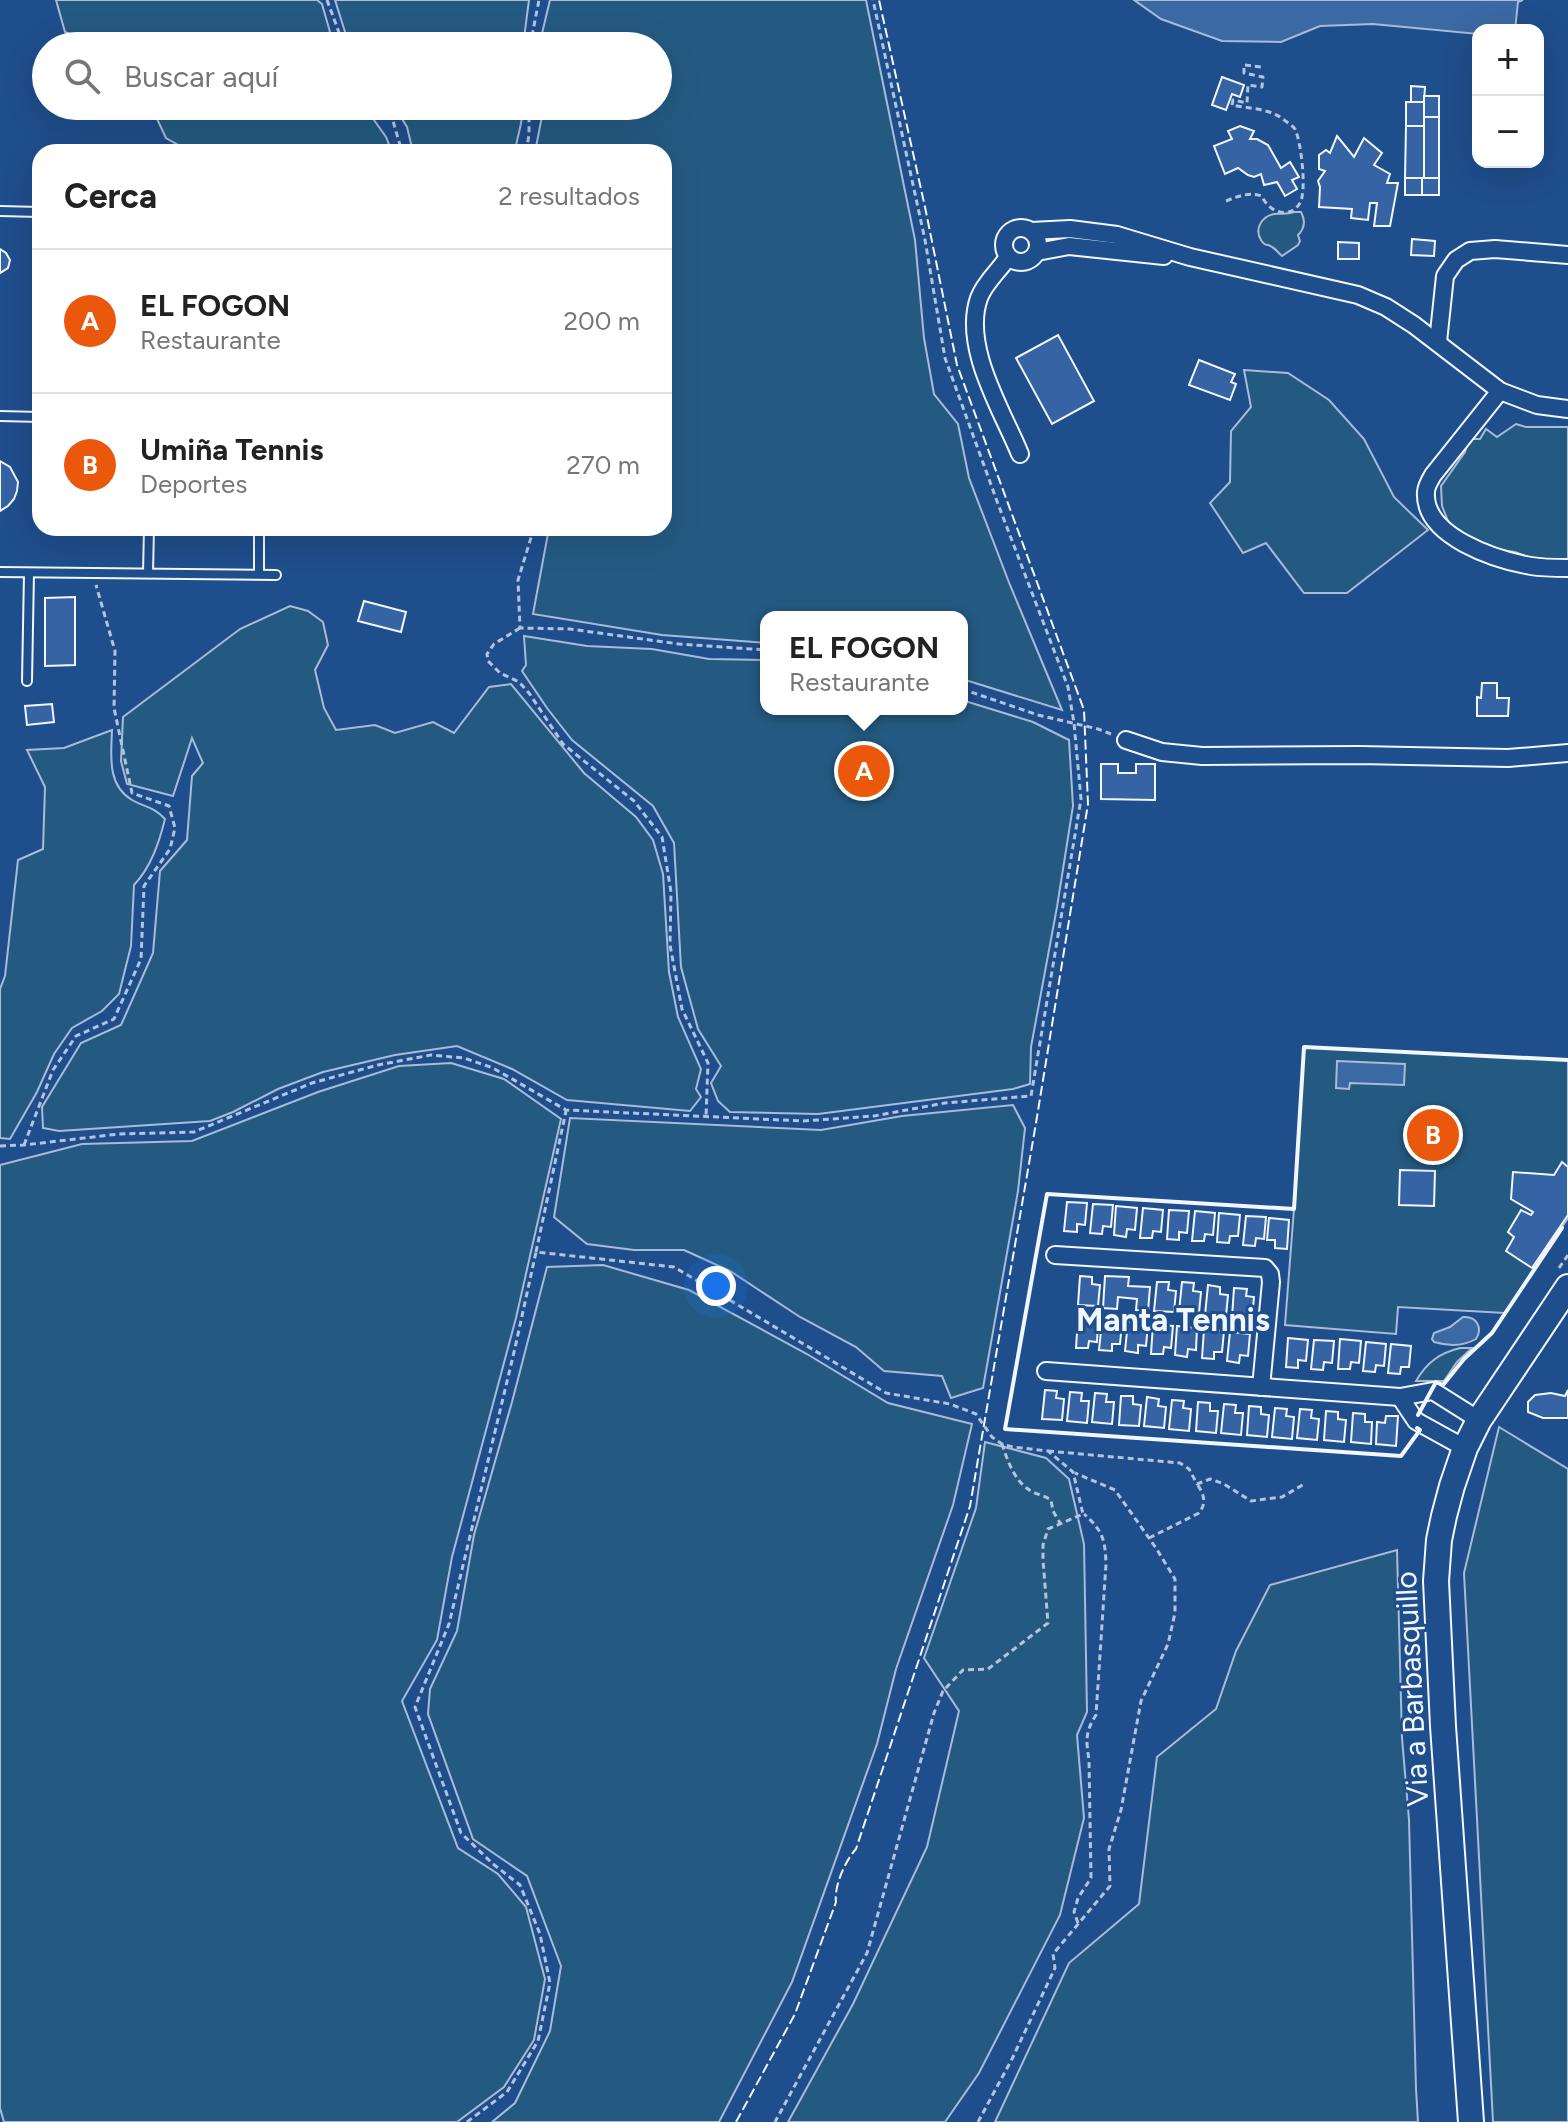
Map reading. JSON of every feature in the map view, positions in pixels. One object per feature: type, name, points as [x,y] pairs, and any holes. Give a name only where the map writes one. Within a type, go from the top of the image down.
[{"type":"main road","name":"Via a Barbasquillo","points":[[1471,2122],[1436,1581],[1444,1516],[1465,1448],[1479,1420],[1568,1287]]},
{"type":"street","points":[[1031,231],[1037,240],[1037,252],[1024,262],[1013,261],[1005,253],[1004,242],[1009,233],[1020,228],[1031,231],[1081,230],[1127,238],[1190,257],[1358,295],[1386,307],[1438,342],[1500,391],[1537,405],[1568,409]]},
{"type":"street","points":[[1079,248],[1081,230]]},
{"type":"street","points":[[1037,252],[1069,246],[1190,257]]},
{"type":"street","points":[[1438,342],[1445,276],[1456,260],[1470,251],[1495,249],[1568,255]]},
{"type":"street","points":[[1008,257],[987,283],[975,319],[977,346],[985,374],[1020,454]]},
{"type":"street","points":[[1500,391],[1433,475],[1426,490],[1427,504],[1433,517],[1453,537],[1483,554],[1532,566],[1568,568]]},
{"type":"street","points":[[1126,740],[1162,752],[1202,756],[1508,758],[1568,753]]},
{"type":"street","points":[[1055,1255],[1265,1268],[1271,1282],[1261,1387]]},
{"type":"street","points":[[1046,1371],[1400,1397],[1433,1391],[1479,1420]]},
{"type":"street","points":[[1400,1397],[1416,1421],[1465,1448]]},
{"type":"lane","points":[[0,211],[32,212]]},
{"type":"lane","points":[[0,416],[32,417]]},
{"type":"lane","points":[[148,573],[149,536]]},
{"type":"lane","points":[[259,536],[259,574]]},
{"type":"lane","points":[[0,572],[276,575]]},
{"type":"lane","points":[[27,681],[29,573]]},
{"type":"path","points":[[327,0],[339,32]]},
{"type":"path","points":[[533,32],[539,0]]},
{"type":"path","points":[[1226,201],[1240,195],[1255,194],[1262,196],[1274,211],[1286,212],[1297,207],[1303,195],[1304,172],[1294,129],[1277,114],[1232,105],[1233,100],[1247,103],[1248,85],[1262,87],[1263,77],[1244,73],[1244,65],[1261,67]]},
{"type":"path","points":[[392,120],[400,144]]},
{"type":"path","points":[[527,144],[529,120]]},
{"type":"path","points":[[520,628],[518,580],[532,536]]},
{"type":"path","points":[[24,1145],[53,1070],[76,1036],[114,1019],[141,959],[144,886],[170,849],[175,828],[169,806],[132,793],[114,708],[115,651],[93,573]]},
{"type":"path","points":[[706,1117],[708,1063],[682,1009],[670,945],[671,892],[662,837],[634,801],[563,744],[529,693],[519,682],[500,673],[488,661],[487,654],[494,644],[520,628],[570,629],[679,644],[760,650]]},
{"type":"path","points":[[968,691],[1038,715],[1098,729]]},
{"type":"path","points":[[0,1146],[119,1134],[194,1132],[312,1083],[378,1065],[431,1055],[464,1058],[493,1068],[566,1110],[803,1121],[874,1116],[945,1103],[1031,1096],[1081,799],[1074,723]]},
{"type":"path","points":[[467,2122],[507,2092],[538,2041],[550,1983],[540,1934],[520,1885],[461,1833],[415,1707],[449,1624],[566,1110]]},
{"type":"path","points":[[536,1252],[674,1267],[886,1393],[950,1404],[976,1414],[992,1437],[1002,1444],[1180,1463],[1189,1469],[1202,1491],[1204,1506],[1199,1513],[1149,1538]]},
{"type":"path","points":[[1002,1444],[1016,1476],[1028,1490],[1051,1500],[1060,1523]]},
{"type":"path","points":[[978,2122],[1055,1968],[1053,1954],[1110,1886],[1109,1849],[1121,1810],[1141,1701],[1168,1644],[1175,1613],[1175,1579],[1115,1490],[1073,1472],[1048,1451]]},
{"type":"path","points":[[1073,1472],[1083,1514],[1099,1527],[1105,1545],[1106,1564],[1096,1715],[1088,1727],[1087,1743],[1091,1878],[1078,1898],[1074,1912],[1078,1923]]},
{"type":"path","points":[[1197,1484],[1210,1479],[1251,1501],[1282,1497],[1306,1483]]},
{"type":"path","points":[[775,2122],[867,1953],[934,1713],[943,1691],[963,1670],[988,1669],[1048,1623],[1043,1545],[1048,1529],[1083,1514]]},
{"type":"shaded area","points":[[56,0],[317,0],[322,4],[330,32],[65,32]]},
{"type":"shaded area","points":[[335,0],[529,0],[525,32],[345,32]]},
{"type":"shaded area","points":[[550,0],[866,0],[915,240],[924,338],[934,394],[958,424],[969,478],[1062,710],[968,681],[968,611],[760,611],[760,643],[662,635],[533,614],[548,536],[672,536],[672,144],[537,144],[541,120],[672,120],[672,32],[542,32]]},
{"type":"shaded area","points":[[1134,0],[1523,0],[1518,2],[1516,24],[1472,24],[1472,33],[1373,24],[1320,26],[1281,42],[1222,41],[1161,19]]},
{"type":"shaded area","points":[[158,120],[374,120],[389,144],[177,144],[166,138]]},
{"type":"shaded area","points":[[403,120],[522,120],[517,144],[411,144]]},
{"type":"shaded area","points":[[1301,212],[1304,218],[1298,235],[1300,241],[1282,256],[1263,242],[1259,227],[1270,215]]},
{"type":"shaded area","points":[[1244,370],[1288,373],[1329,400],[1364,439],[1394,497],[1428,530],[1347,593],[1304,593],[1266,543],[1243,553],[1210,503],[1230,482],[1231,431],[1251,407]]},
{"type":"shaded area","points":[[1516,424],[1526,427],[1568,427],[1568,562],[1535,560],[1515,552],[1488,548],[1461,536],[1448,521],[1442,506],[1441,486],[1465,452],[1469,439],[1480,439],[1486,429],[1497,437]]},
{"type":"shaded area","points":[[290,606],[308,611],[323,622],[328,645],[315,670],[324,708],[336,730],[375,725],[395,733],[433,722],[454,733],[489,687],[511,684],[584,773],[636,817],[653,840],[663,874],[669,972],[678,1017],[701,1069],[696,1089],[701,1097],[690,1111],[567,1100],[512,1069],[457,1046],[395,1055],[323,1072],[210,1121],[59,1131],[43,1128],[42,1107],[81,1043],[121,1025],[153,953],[160,871],[187,840],[192,776],[203,763],[192,738],[173,796],[127,784],[121,761],[123,717],[240,629]]},
{"type":"shaded area","points":[[524,636],[587,646],[652,649],[709,659],[760,660],[760,715],[968,715],[968,702],[1033,722],[1069,740],[1073,806],[1031,1047],[1030,1084],[1013,1089],[818,1114],[730,1112],[718,1101],[711,1083],[721,1066],[698,1029],[681,967],[674,843],[653,806],[572,740],[522,671],[526,665]]},
{"type":"shaded area","points":[[112,730],[112,769],[118,786],[132,800],[153,809],[165,819],[154,854],[134,885],[131,946],[119,994],[102,1011],[72,1028],[54,1054],[10,1139],[0,1138],[0,989],[5,976],[18,860],[43,849],[45,787],[27,750],[64,748]]},
{"type":"shaded area","points":[[1304,1047],[1568,1060],[1568,1218],[1505,1313],[1398,1307],[1396,1334],[1285,1325]]},
{"type":"shaded area","points":[[1337,1061],[1405,1064],[1404,1085],[1350,1083],[1349,1089],[1336,1088]]},
{"type":"shaded area","points":[[451,1063],[504,1079],[561,1119],[516,1318],[452,1557],[437,1640],[402,1701],[458,1848],[498,1874],[526,1907],[545,1979],[534,2040],[504,2087],[457,2122],[4,2122],[0,2108],[0,1165],[82,1144],[192,1141],[318,1092],[399,1066]]},
{"type":"shaded area","points":[[1013,1105],[1025,1128],[1018,1191],[983,1388],[951,1398],[942,1376],[884,1371],[856,1347],[800,1317],[730,1271],[684,1250],[634,1250],[587,1244],[554,1217],[570,1118],[821,1130],[902,1116]]},
{"type":"shaded area","points":[[603,1265],[689,1290],[807,1354],[888,1403],[972,1424],[953,1505],[896,1669],[877,1744],[792,1982],[719,2122],[492,2122],[515,2103],[550,2031],[561,1966],[527,1876],[473,1839],[428,1714],[430,1689],[457,1631],[474,1535],[547,1267]]},
{"type":"shaded area","points":[[1463,1317],[1472,1318],[1477,1324],[1479,1331],[1476,1339],[1455,1345],[1434,1342],[1434,1333],[1450,1327]]},
{"type":"shaded area","points":[[1460,1348],[1472,1348],[1444,1381],[1416,1381],[1435,1359]]},
{"type":"shaded area","points":[[1499,1427],[1568,1469],[1568,2122],[1493,2122],[1464,1573]]},
{"type":"shaded area","points":[[985,1442],[1046,1458],[1069,1479],[1084,1544],[1087,1712],[1077,1735],[1084,1818],[1060,1915],[979,2073],[945,2122],[788,2122],[853,2004],[927,1847],[959,1711],[924,1658],[976,1508]]},
{"type":"shaded area","points":[[1397,1550],[1418,2122],[995,2122],[1069,1963],[1139,1904],[1157,1757],[1216,1709],[1236,1651],[1270,1585]]},
{"type":"building","points":[[1222,77],[1244,85],[1240,97],[1232,94],[1226,110],[1212,105]]},
{"type":"building","points":[[1411,86],[1425,87],[1424,102],[1411,102]]},
{"type":"building","points":[[1424,96],[1439,96],[1439,117],[1424,117]]},
{"type":"building","points":[[1406,102],[1424,102],[1424,126],[1406,126]]},
{"type":"building","points":[[1424,117],[1439,117],[1439,178],[1424,178]]},
{"type":"building","points":[[1240,126],[1254,131],[1250,139],[1268,145],[1281,168],[1290,162],[1299,177],[1292,180],[1297,189],[1285,196],[1277,182],[1264,185],[1261,174],[1254,177],[1238,168],[1225,174],[1214,146],[1232,139],[1228,131]]},
{"type":"building","points":[[1406,126],[1424,126],[1424,178],[1405,178]]},
{"type":"building","points":[[1337,136],[1354,157],[1364,138],[1382,153],[1374,165],[1390,174],[1387,183],[1398,183],[1390,226],[1374,226],[1377,203],[1370,203],[1368,220],[1351,218],[1352,209],[1319,207],[1318,181],[1325,171],[1319,169],[1319,155],[1326,150],[1330,153]]},
{"type":"building","points":[[1405,178],[1422,178],[1422,195],[1405,195]]},
{"type":"building","points":[[1422,178],[1439,178],[1439,195],[1422,195]]},
{"type":"building","points":[[1412,239],[1435,241],[1434,256],[1411,255]]},
{"type":"building","points":[[1338,242],[1359,243],[1359,259],[1338,259]]},
{"type":"building","points":[[0,249],[10,260],[8,268],[0,273]]},
{"type":"building","points":[[1058,335],[1094,401],[1052,424],[1016,358]]},
{"type":"building","points":[[1199,360],[1235,374],[1231,382],[1236,384],[1230,400],[1189,385]]},
{"type":"building","points":[[0,461],[10,467],[18,482],[14,499],[0,511]]},
{"type":"building","points":[[75,597],[75,665],[45,666],[45,598]]},
{"type":"building","points":[[364,601],[406,612],[401,632],[358,621]]},
{"type":"building","points":[[1482,683],[1497,683],[1497,698],[1509,698],[1508,716],[1477,716],[1477,697],[1481,698]]},
{"type":"building","points":[[52,704],[54,722],[27,725],[25,706]]},
{"type":"building","points":[[1101,764],[1118,764],[1118,773],[1136,773],[1136,764],[1155,764],[1155,800],[1101,799]]},
{"type":"building","points":[[1562,1162],[1568,1167],[1568,1215],[1532,1268],[1506,1251],[1514,1237],[1508,1232],[1521,1210],[1531,1215],[1533,1212],[1511,1199],[1513,1172],[1554,1175]]},
{"type":"building","points":[[1400,1170],[1435,1171],[1434,1206],[1399,1205]]},
{"type":"building","points":[[1067,1202],[1087,1203],[1085,1225],[1077,1224],[1077,1232],[1064,1231]]},
{"type":"building","points":[[1093,1204],[1113,1205],[1111,1227],[1103,1226],[1102,1234],[1090,1233]]},
{"type":"building","points":[[1116,1206],[1137,1208],[1135,1230],[1127,1229],[1126,1237],[1114,1235]]},
{"type":"building","points":[[1143,1208],[1163,1210],[1161,1232],[1153,1231],[1152,1238],[1140,1238]]},
{"type":"building","points":[[1169,1210],[1189,1211],[1187,1233],[1179,1232],[1179,1240],[1167,1239]]},
{"type":"building","points":[[1195,1211],[1215,1213],[1213,1235],[1205,1234],[1204,1241],[1192,1241]]},
{"type":"building","points":[[1219,1213],[1240,1215],[1238,1236],[1230,1236],[1229,1243],[1217,1242]]},
{"type":"building","points":[[1246,1216],[1266,1217],[1264,1239],[1256,1238],[1255,1246],[1243,1245]]},
{"type":"building","points":[[1269,1218],[1289,1220],[1287,1249],[1275,1248],[1275,1240],[1267,1240]]},
{"type":"building","points":[[1080,1276],[1092,1277],[1092,1284],[1100,1285],[1098,1306],[1078,1305]]},
{"type":"building","points":[[1105,1276],[1129,1277],[1128,1286],[1150,1287],[1148,1311],[1136,1310],[1137,1299],[1118,1297],[1117,1309],[1103,1308]]},
{"type":"building","points":[[1157,1282],[1169,1282],[1168,1290],[1176,1291],[1174,1312],[1154,1311]]},
{"type":"building","points":[[1182,1282],[1194,1283],[1193,1291],[1201,1292],[1199,1313],[1179,1312]]},
{"type":"building","points":[[1208,1285],[1220,1287],[1220,1294],[1228,1295],[1226,1316],[1205,1315]]},
{"type":"building","points":[[1234,1288],[1247,1289],[1246,1296],[1254,1297],[1252,1318],[1232,1317]]},
{"type":"building","points":[[1078,1318],[1098,1320],[1097,1342],[1089,1341],[1088,1348],[1076,1348]]},
{"type":"building","points":[[1102,1321],[1122,1323],[1120,1344],[1112,1344],[1112,1351],[1099,1350]]},
{"type":"building","points":[[1128,1322],[1148,1324],[1146,1346],[1138,1345],[1138,1353],[1125,1351]]},
{"type":"building","points":[[1153,1324],[1173,1326],[1171,1348],[1164,1347],[1163,1354],[1151,1354]]},
{"type":"building","points":[[1177,1326],[1197,1328],[1196,1350],[1188,1349],[1187,1357],[1175,1355]]},
{"type":"building","points":[[1204,1329],[1224,1331],[1222,1352],[1214,1352],[1214,1359],[1202,1358]]},
{"type":"building","points":[[1230,1332],[1250,1334],[1248,1356],[1240,1355],[1239,1363],[1227,1361]]},
{"type":"building","points":[[1288,1338],[1308,1340],[1306,1361],[1298,1360],[1298,1368],[1286,1367]]},
{"type":"building","points":[[1340,1339],[1361,1341],[1359,1363],[1351,1362],[1350,1369],[1338,1369]]},
{"type":"building","points":[[1314,1340],[1334,1341],[1332,1363],[1324,1362],[1323,1370],[1311,1369]]},
{"type":"building","points":[[1366,1342],[1386,1344],[1384,1366],[1376,1365],[1375,1372],[1363,1371]]},
{"type":"building","points":[[1391,1344],[1411,1346],[1409,1367],[1401,1367],[1400,1374],[1388,1373]]},
{"type":"building","points":[[1045,1390],[1057,1391],[1056,1398],[1064,1399],[1062,1420],[1042,1419]]},
{"type":"building","points":[[1568,1390],[1568,1418],[1543,1418],[1528,1412],[1528,1402],[1535,1395],[1551,1393],[1565,1396]]},
{"type":"building","points":[[1070,1392],[1082,1393],[1081,1401],[1089,1401],[1087,1423],[1067,1421]]},
{"type":"building","points":[[1095,1393],[1107,1394],[1106,1402],[1114,1402],[1112,1424],[1092,1422]]},
{"type":"building","points":[[1121,1396],[1133,1396],[1133,1404],[1141,1405],[1139,1426],[1119,1425]]},
{"type":"building","points":[[1147,1397],[1159,1399],[1158,1406],[1166,1407],[1164,1428],[1144,1426]]},
{"type":"building","points":[[1172,1400],[1184,1401],[1183,1408],[1191,1409],[1189,1431],[1169,1429]]},
{"type":"building","points":[[1198,1402],[1210,1403],[1210,1411],[1218,1411],[1216,1433],[1196,1431]]},
{"type":"building","points":[[1224,1404],[1236,1405],[1235,1413],[1243,1413],[1241,1435],[1221,1433]]},
{"type":"building","points":[[1249,1406],[1261,1407],[1261,1414],[1269,1415],[1267,1437],[1247,1435]]},
{"type":"building","points":[[1275,1408],[1287,1409],[1286,1416],[1294,1417],[1292,1439],[1272,1437]]},
{"type":"building","points":[[1300,1409],[1312,1410],[1311,1418],[1319,1419],[1317,1440],[1297,1438]]},
{"type":"building","points":[[1326,1411],[1338,1412],[1338,1419],[1346,1420],[1344,1442],[1324,1440]]},
{"type":"building","points":[[1353,1413],[1365,1414],[1365,1422],[1372,1422],[1371,1444],[1351,1442]]},
{"type":"building","points":[[1386,1416],[1398,1416],[1396,1446],[1376,1444],[1377,1422],[1385,1423]]},
{"type":"fence","points":[[736,2122],[795,2014],[836,1902],[841,1874],[856,1849],[970,1506],[1088,804],[1084,710],[957,365],[879,0]]},
{"type":"wall","points":[[1417,1428],[1420,1430],[1401,1456],[1005,1429],[1047,1194],[1294,1209],[1304,1047],[1568,1060]]},
{"type":"wall","points":[[1418,1415],[1436,1382],[1443,1385],[1464,1359],[1492,1333],[1562,1228]]},
{"type":"place","name":"EL FOGON","points":[[864,771]]},
{"type":"place","name":"Umiña Tennis","points":[[1433,1135]]},
{"type":"district","name":"Manta Tennis","points":[[1173,1320]]}]
